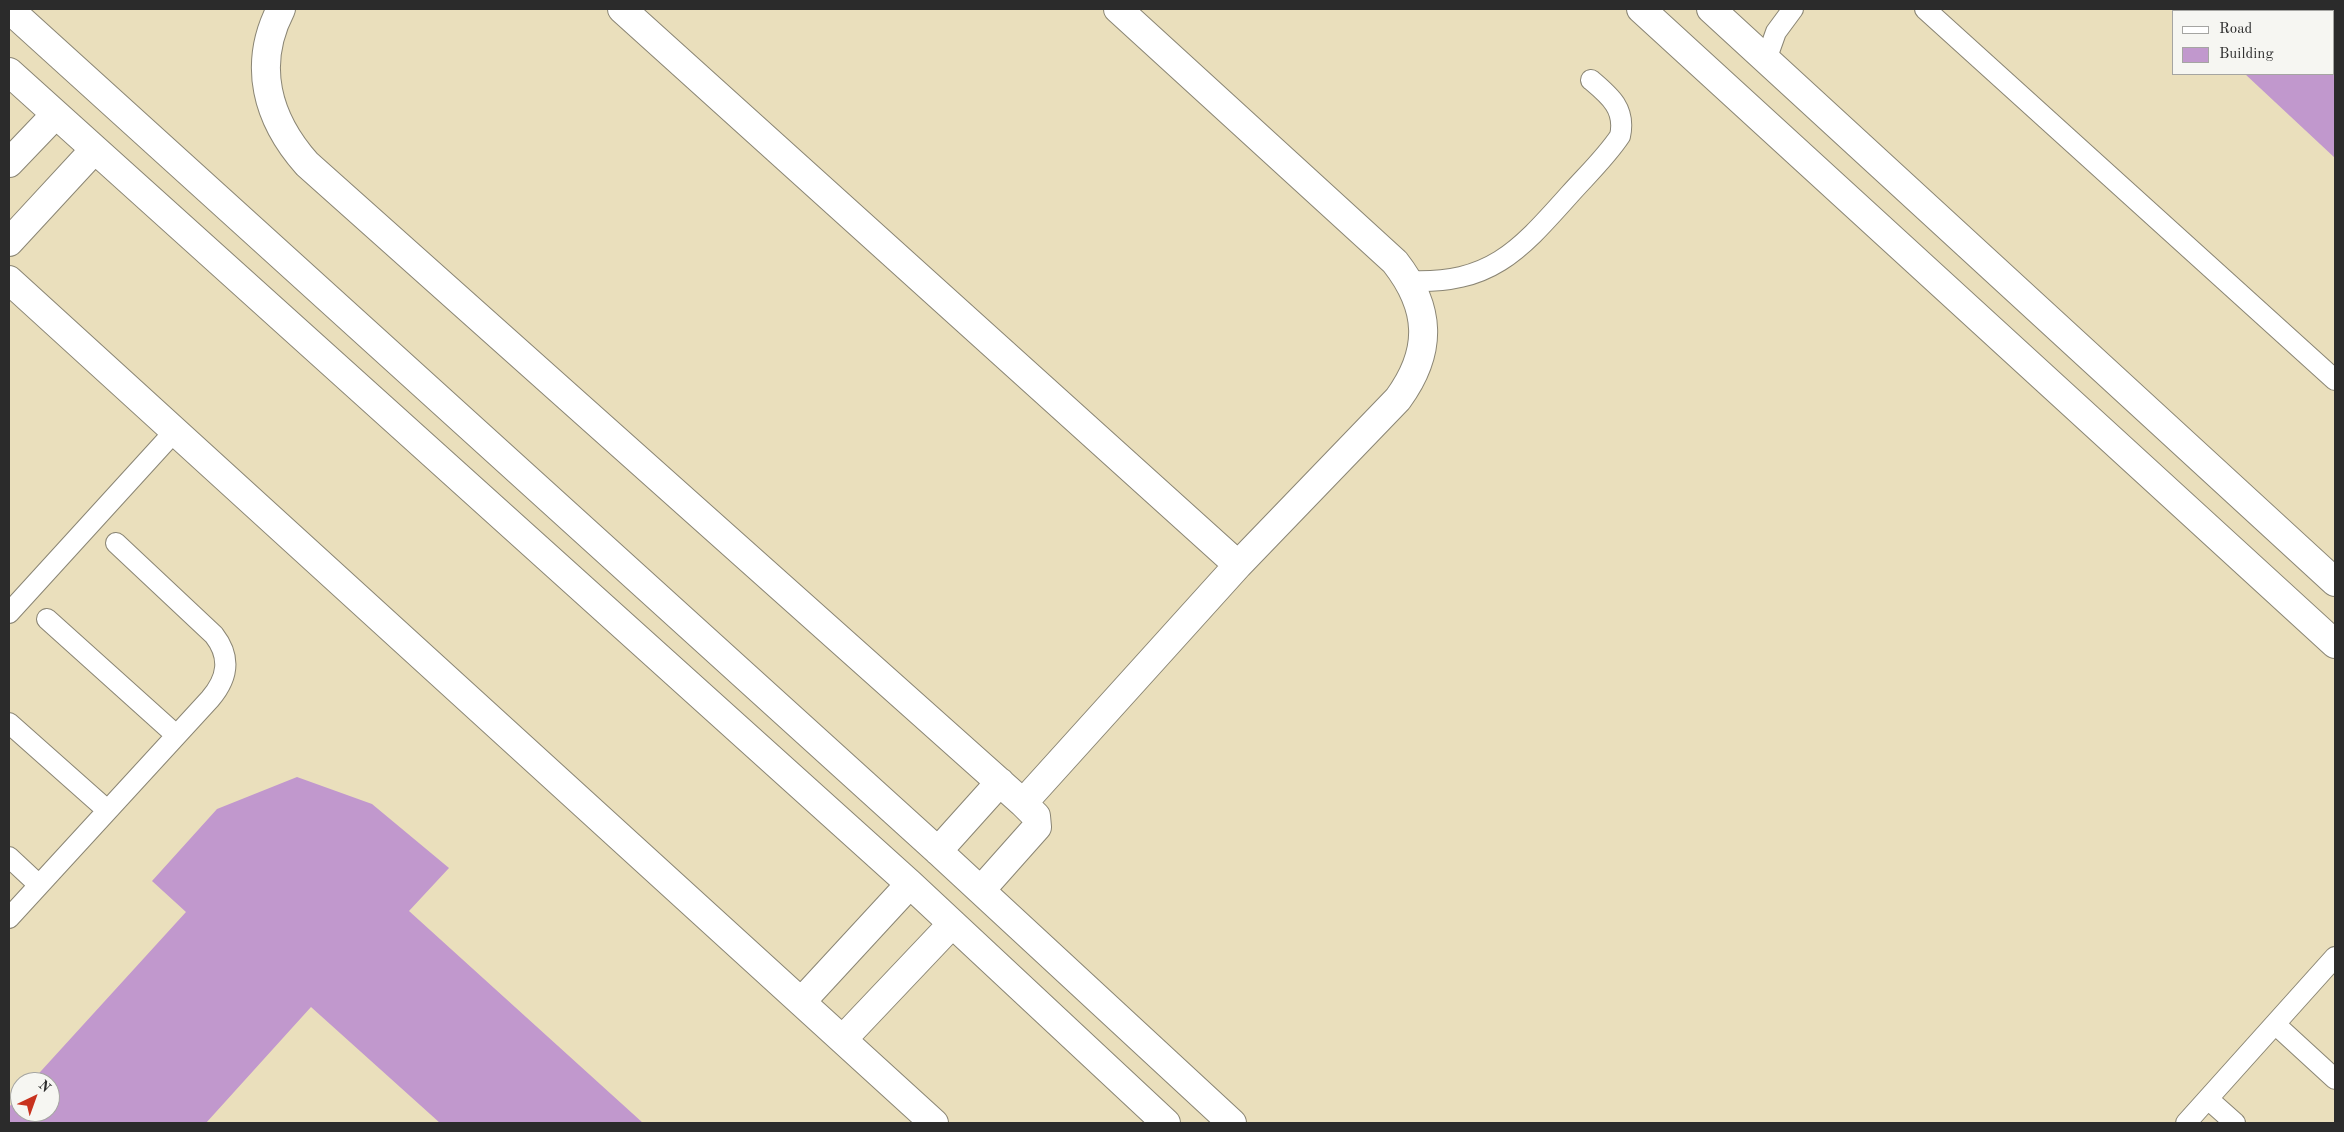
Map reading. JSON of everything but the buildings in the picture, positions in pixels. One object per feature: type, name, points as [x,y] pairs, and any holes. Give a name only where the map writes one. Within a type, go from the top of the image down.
[{"type":"street","points":[[9,9],[981,890],[1232,1123]]},
{"type":"street","points":[[281,9],[269,41],[266,64],[267,86],[280,128],[292,147],[307,164],[1036,816],[1037,827],[981,890]]},
{"type":"street","points":[[622,9],[1238,565]]},
{"type":"street","points":[[1023,803],[1238,565],[1398,399],[1410,383],[1418,365],[1423,346],[1424,326],[1419,303],[1410,281],[1384,251],[1118,9]]},
{"type":"street","points":[[1641,9],[2335,644]]},
{"type":"street","points":[[1710,9],[2335,582]]},
{"type":"street","points":[[9,72],[910,884],[1166,1123]]},
{"type":"street","points":[[9,162],[55,115]]},
{"type":"street","points":[[9,242],[94,150]]},
{"type":"street","points":[[9,280],[934,1123]]},
{"type":"street","points":[[938,851],[1000,782]]},
{"type":"street","points":[[802,1001],[910,884]]},
{"type":"street","points":[[843,1039],[952,924]]},
{"type":"lane","points":[[1766,60],[1776,32],[1794,9]]},
{"type":"lane","points":[[1925,9],[2335,380]]},
{"type":"lane","points":[[1410,281],[1436,282],[1483,271],[1502,261],[1535,233],[1620,136],[1622,126],[1618,105],[1591,80]]},
{"type":"lane","points":[[9,613],[174,432]]},
{"type":"lane","points":[[9,918],[218,690],[224,680],[225,656],[221,645],[214,635],[116,543]]},
{"type":"lane","points":[[47,619],[176,735]]},
{"type":"lane","points":[[9,723],[107,810]]},
{"type":"lane","points":[[9,857],[39,885]]},
{"type":"lane","points":[[2186,1123],[2335,957]]},
{"type":"lane","points":[[2275,1024],[2335,1079]]},
{"type":"lane","points":[[2208,1099],[2235,1123]]}]
